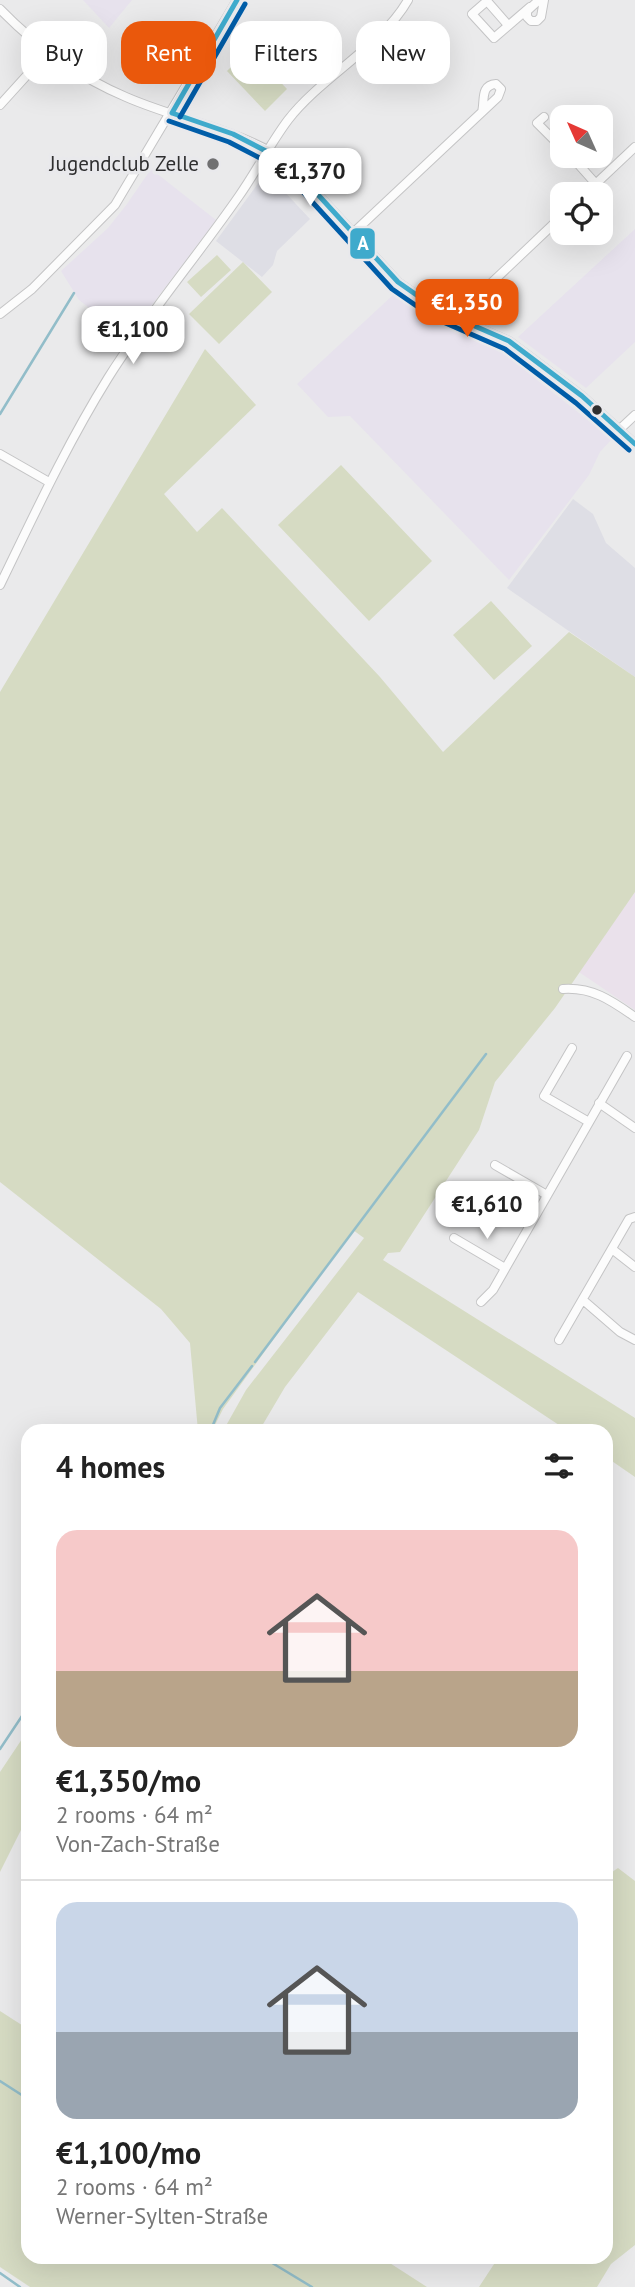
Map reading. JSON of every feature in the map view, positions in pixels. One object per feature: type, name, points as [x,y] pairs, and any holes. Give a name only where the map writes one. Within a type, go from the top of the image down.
[{"type":"street","points":[[0,586],[76,431],[133,341],[240,195],[288,120],[310,96],[384,30],[408,0]]},
{"type":"street","points":[[508,25],[487,1],[472,14],[494,38],[539,0]]},
{"type":"street","points":[[530,7],[527,17],[537,22],[541,17],[544,0]]},
{"type":"street","points":[[0,314],[32,289],[115,205],[172,113],[235,1]]},
{"type":"street","points":[[0,9],[21,28]]},
{"type":"street","points":[[0,105],[21,82]]},
{"type":"street","points":[[101,84],[127,97],[216,127],[269,149],[289,163],[352,234],[398,282],[420,300],[509,341],[582,396],[635,444]]},
{"type":"street","points":[[352,234],[482,113]]},
{"type":"street","points":[[544,117],[537,123],[550,136]]},
{"type":"street","points":[[598,182],[635,147]]},
{"type":"street","points":[[581,168],[594,182]]},
{"type":"street","points":[[459,320],[467,306],[550,227]]},
{"type":"street","points":[[620,429],[635,415]]},
{"type":"street","points":[[0,454],[49,482]]},
{"type":"street","points":[[563,989],[584,989],[603,995],[635,1017]]},
{"type":"street","points":[[572,1048],[544,1096],[589,1122]]},
{"type":"street","points":[[481,1302],[493,1290],[627,1056]]},
{"type":"street","points":[[599,1103],[635,1128]]},
{"type":"street","points":[[495,1165],[547,1195]]},
{"type":"street","points":[[559,1340],[629,1219],[635,1217]]},
{"type":"street","points":[[454,1238],[505,1268]]},
{"type":"street","points":[[611,1249],[635,1267]]},
{"type":"street","points":[[583,1300],[620,1332],[635,1340]]},
{"type":"shaded area","points":[[83,0],[132,0],[109,28],[107,21],[102,21]]},
{"type":"shaded area","points":[[151,169],[216,220],[127,338],[79,300],[61,271],[108,228]]},
{"type":"shaded area","points":[[262,178],[281,188],[310,219],[277,251],[273,265],[262,277],[216,241]]},
{"type":"shaded area","points":[[635,229],[635,342],[586,388],[518,337]]},
{"type":"shaded area","points":[[393,295],[418,313],[498,349],[612,439],[600,452],[589,475],[509,580],[350,416],[328,417],[297,384]]},
{"type":"shaded area","points":[[573,499],[593,514],[606,543],[635,568],[635,677],[507,588]]},
{"type":"shaded area","points":[[635,892],[635,1010],[579,972]]},
{"type":"green space","points":[[239,84],[282,84],[287,89],[265,111]]},
{"type":"green space","points":[[217,255],[231,270],[201,297],[187,282]]},
{"type":"green space","points":[[243,262],[272,292],[219,344],[189,314]]},
{"type":"green space","points":[[205,349],[256,405],[164,494],[197,532],[222,508],[380,677],[443,752],[569,632],[635,677],[635,892],[555,1008],[495,1082],[479,1130],[400,1252],[388,1253],[383,1260],[635,1418],[635,1477],[613,1462],[613,1424],[557,1424],[358,1292],[285,1387],[263,1424],[227,1424],[246,1390],[364,1238],[353,1230],[223,1409],[216,1424],[197,1424],[190,1343],[161,1309],[0,1182],[0,692]]},
{"type":"green space","points":[[341,465],[432,561],[369,621],[278,525]]},
{"type":"green space","points":[[491,601],[532,646],[494,680],[453,635]]},
{"type":"green space","points":[[21,1740],[21,1830],[0,1872],[0,1772]]},
{"type":"green space","points":[[618,1868],[635,1881],[635,2245],[613,2262],[613,1871]]},
{"type":"green space","points":[[0,2011],[21,2024],[21,2264],[391,2264],[427,2287],[30,2287],[0,2267]]},
{"type":"green space","points":[[494,2264],[611,2264],[597,2287],[479,2287]]},
{"type":"waterway","points":[[0,414],[74,293]]},
{"type":"waterway","points":[[255,1362],[486,1054]]},
{"type":"waterway","points":[[213,1424],[220,1408],[252,1366]]},
{"type":"waterway","points":[[0,1749],[21,1718]]},
{"type":"waterway","points":[[0,2081],[21,2094]]},
{"type":"waterway","points":[[274,2264],[312,2287]]},
{"type":"waterway","points":[[0,2273],[20,2287]]},
{"type":"transit line","name":"A","points":[[172,113],[237,0]]},
{"type":"transit line","points":[[180,117],[245,4]]},
{"type":"transit line","name":"A","points":[[172,113],[233,134],[289,163],[398,282],[438,310],[509,341],[582,396],[635,444]]},
{"type":"transit line","points":[[169,121],[229,142],[283,170],[392,289],[434,318],[505,349],[576,403],[629,450]]},
{"type":"place","name":"Jugendclub Zelle","points":[[213,164]]}]
